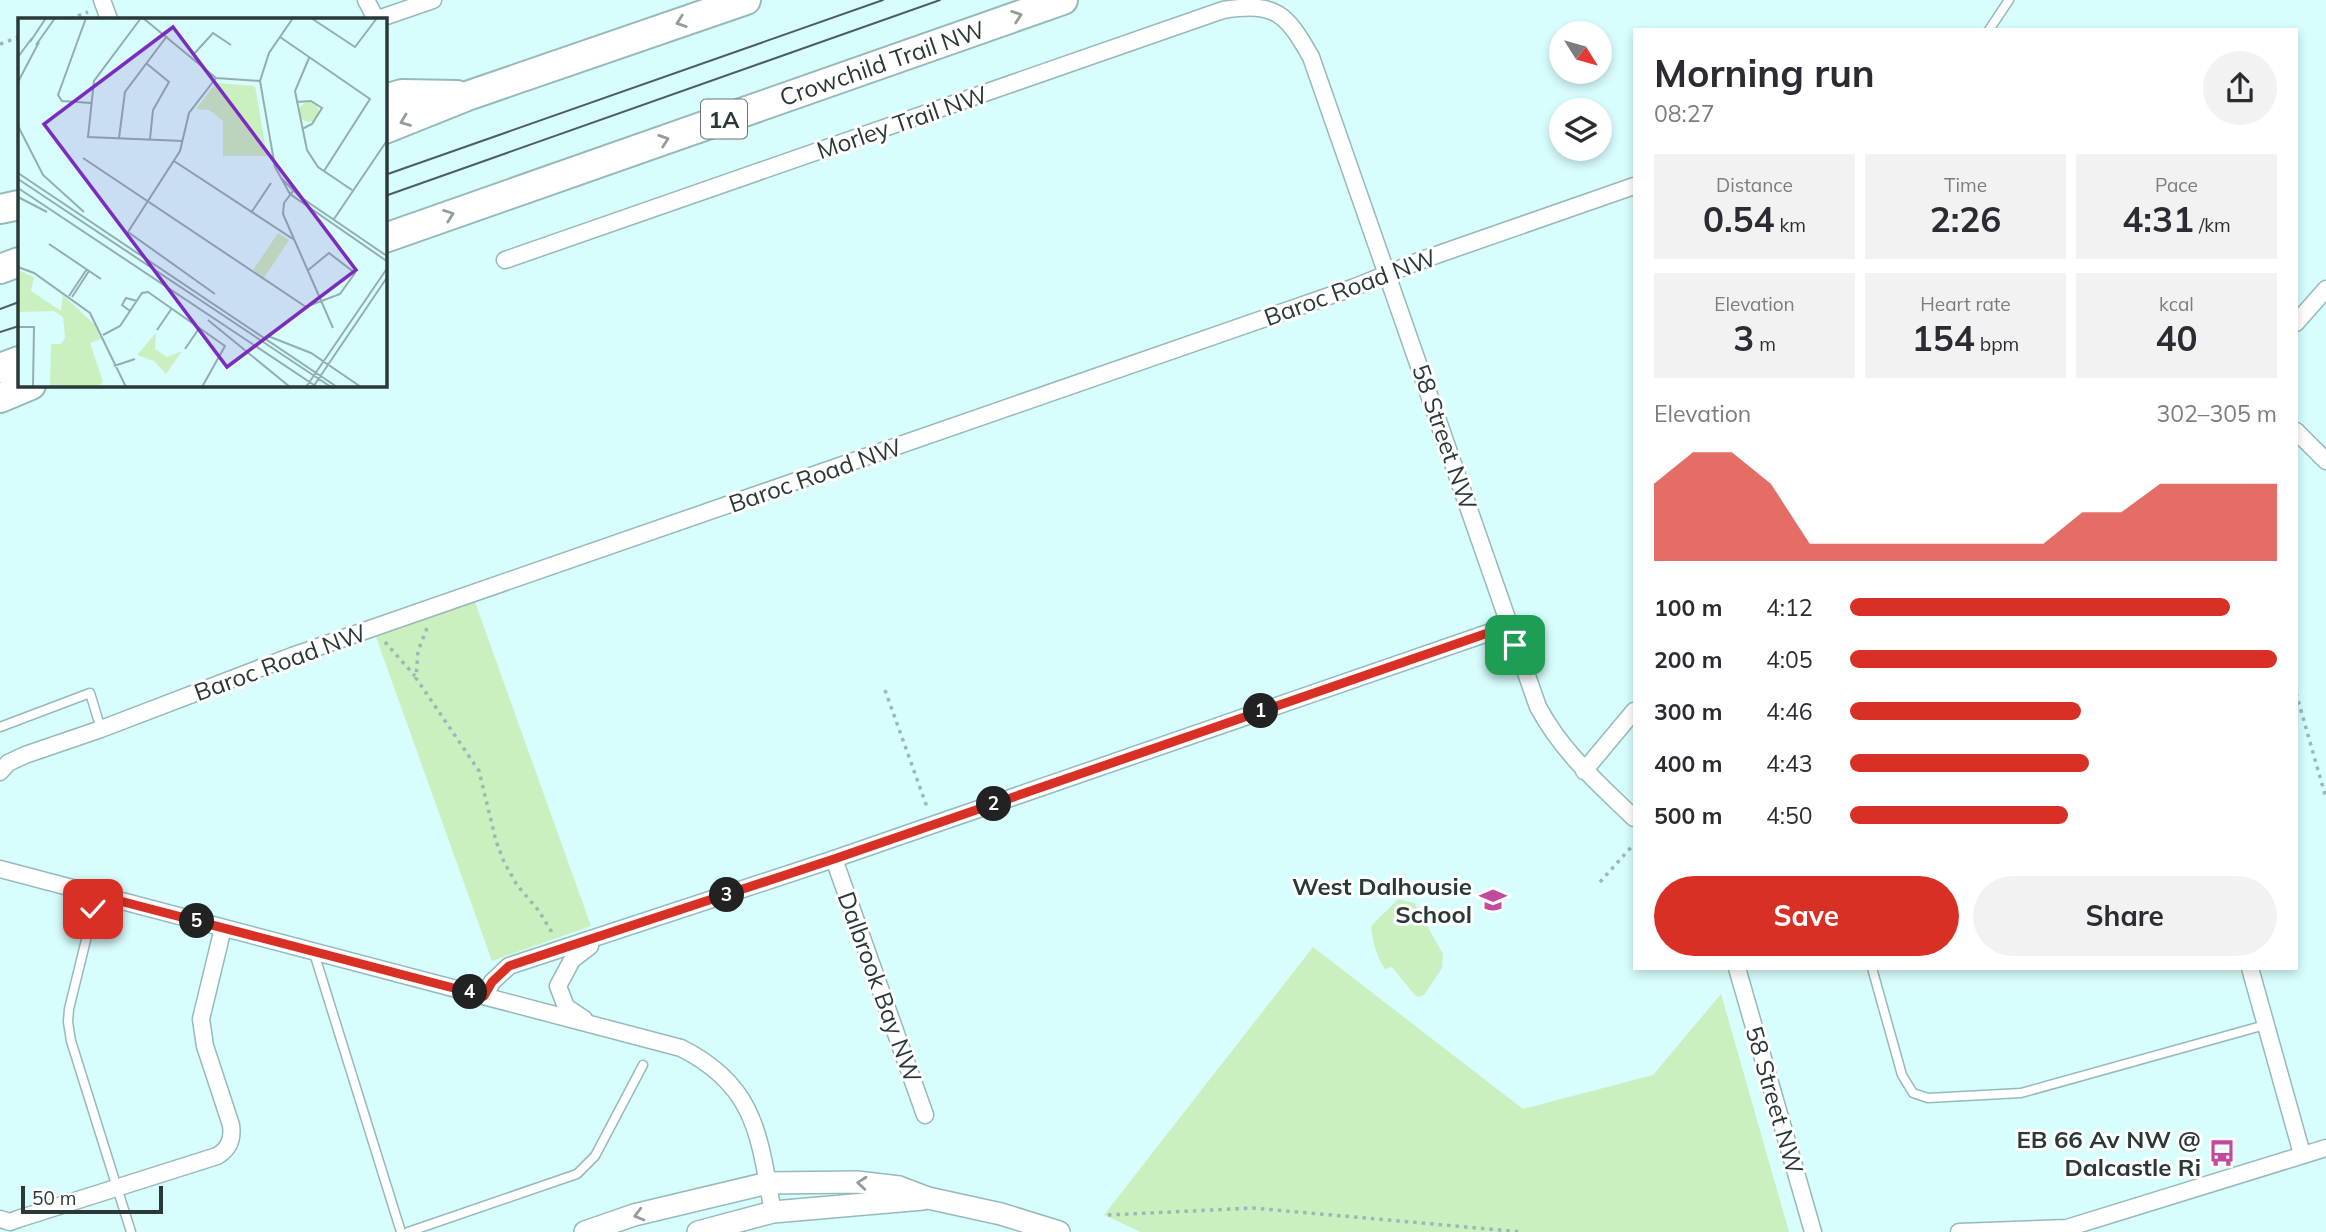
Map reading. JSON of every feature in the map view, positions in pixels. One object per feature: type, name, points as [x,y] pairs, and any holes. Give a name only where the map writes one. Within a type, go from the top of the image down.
[{"type":"highway","points":[[387,128],[470,95],[746,0]]},
{"type":"highway","name":"Crowchild Trail NW","points":[[387,237],[1063,0]]},
{"type":"highway","points":[[387,98],[401,93],[470,95]]},
{"type":"highway","points":[[0,209],[18,205]]},
{"type":"highway","points":[[0,269],[18,262]]},
{"type":"highway","points":[[0,368],[18,361]]},
{"type":"highway","points":[[0,398],[26,387]]},
{"type":"street","points":[[102,0],[109,18]]},
{"type":"street","points":[[366,0],[376,18]]},
{"type":"street","points":[[380,18],[433,0]]},
{"type":"street","name":"Morley Trail NW","points":[[505,260],[1223,10],[1248,6],[1268,8],[1283,17],[1295,29]]},
{"type":"street","name":"58 Street NW","points":[[1295,29],[1311,57],[1538,707],[1564,748],[1584,771],[1633,817]]},
{"type":"street","name":"Baroc Road NW","points":[[0,772],[16,759],[292,656],[1315,301],[1633,186]]},
{"type":"street","points":[[2298,321],[2326,289]]},
{"type":"street","points":[[2298,433],[2326,461]]},
{"type":"street","points":[[484,996],[492,982],[509,966],[834,859],[1508,626]]},
{"type":"street","points":[[1584,771],[1633,712]]},
{"type":"street","name":"Dalbrook Bay NW","points":[[834,859],[925,1115]]},
{"type":"street","points":[[0,869],[681,1048],[723,1075],[735,1089],[754,1121],[773,1212]]},
{"type":"street","points":[[0,1219],[10,1222],[217,1156],[228,1148],[231,1125],[205,1046],[201,1019],[223,928]]},
{"type":"street","points":[[595,1025],[566,1007],[558,986],[572,960],[600,938]]},
{"type":"street","name":"58 Street NW","points":[[1738,970],[1813,1232]]},
{"type":"street","points":[[2250,970],[2302,1154]]},
{"type":"street","points":[[1959,1232],[2067,1230],[2326,1148]]},
{"type":"street","points":[[585,1232],[634,1215],[768,1183],[857,1182],[899,1187],[928,1199],[1001,1213],[1059,1232]]},
{"type":"street","points":[[698,1232],[773,1212],[928,1199]]},
{"type":"lane","points":[[1990,28],[2009,0]]},
{"type":"lane","points":[[0,727],[90,693],[102,729]]},
{"type":"lane","points":[[97,895],[68,1022],[71,1041],[131,1232]]},
{"type":"lane","points":[[314,953],[401,1232]]},
{"type":"lane","points":[[1873,970],[1902,1075],[1913,1093],[1928,1098],[2021,1093],[2265,1025]]},
{"type":"lane","points":[[408,1232],[577,1174],[595,1156],[643,1065]]},
{"type":"path","points":[[73,18],[88,12]]},
{"type":"path","points":[[0,44],[18,37]]},
{"type":"path","points":[[416,678],[418,651],[431,620]]},
{"type":"path","points":[[379,637],[416,678],[479,771],[496,841],[504,862],[517,885],[552,929],[556,940]]},
{"type":"path","points":[[885,690],[927,807]]},
{"type":"path","points":[[2298,700],[2326,798]]},
{"type":"path","points":[[1600,882],[1633,845]]},
{"type":"path","points":[[1108,1215],[1253,1208],[1522,1232]]},
{"type":"green space","points":[[475,602],[591,926],[492,961],[376,637]]},
{"type":"green space","points":[[1398,899],[1414,903],[1443,954],[1442,968],[1424,995],[1418,997],[1392,967],[1385,969],[1373,938],[1371,927]]},
{"type":"green space","points":[[1313,947],[1523,1109],[1653,1075],[1721,994],[1789,1232],[1141,1232],[1104,1215]]},
{"type":"tram line","points":[[387,174],[883,0]]},
{"type":"tram line","points":[[387,195],[940,0]]},
{"type":"tram line","points":[[0,309],[18,302]]},
{"type":"tram line","points":[[0,332],[18,326]]},
{"type":"place","name":"West Dalhousie School","points":[[1493,900]]},
{"type":"place","name":"EB 66 Av NW @ Dalcastle Ri","points":[[2222,1153]]},
{"type":"route","points":[[93,909],[97,895],[484,996],[492,982],[509,966],[834,859],[1508,626],[1515,645]]}]
